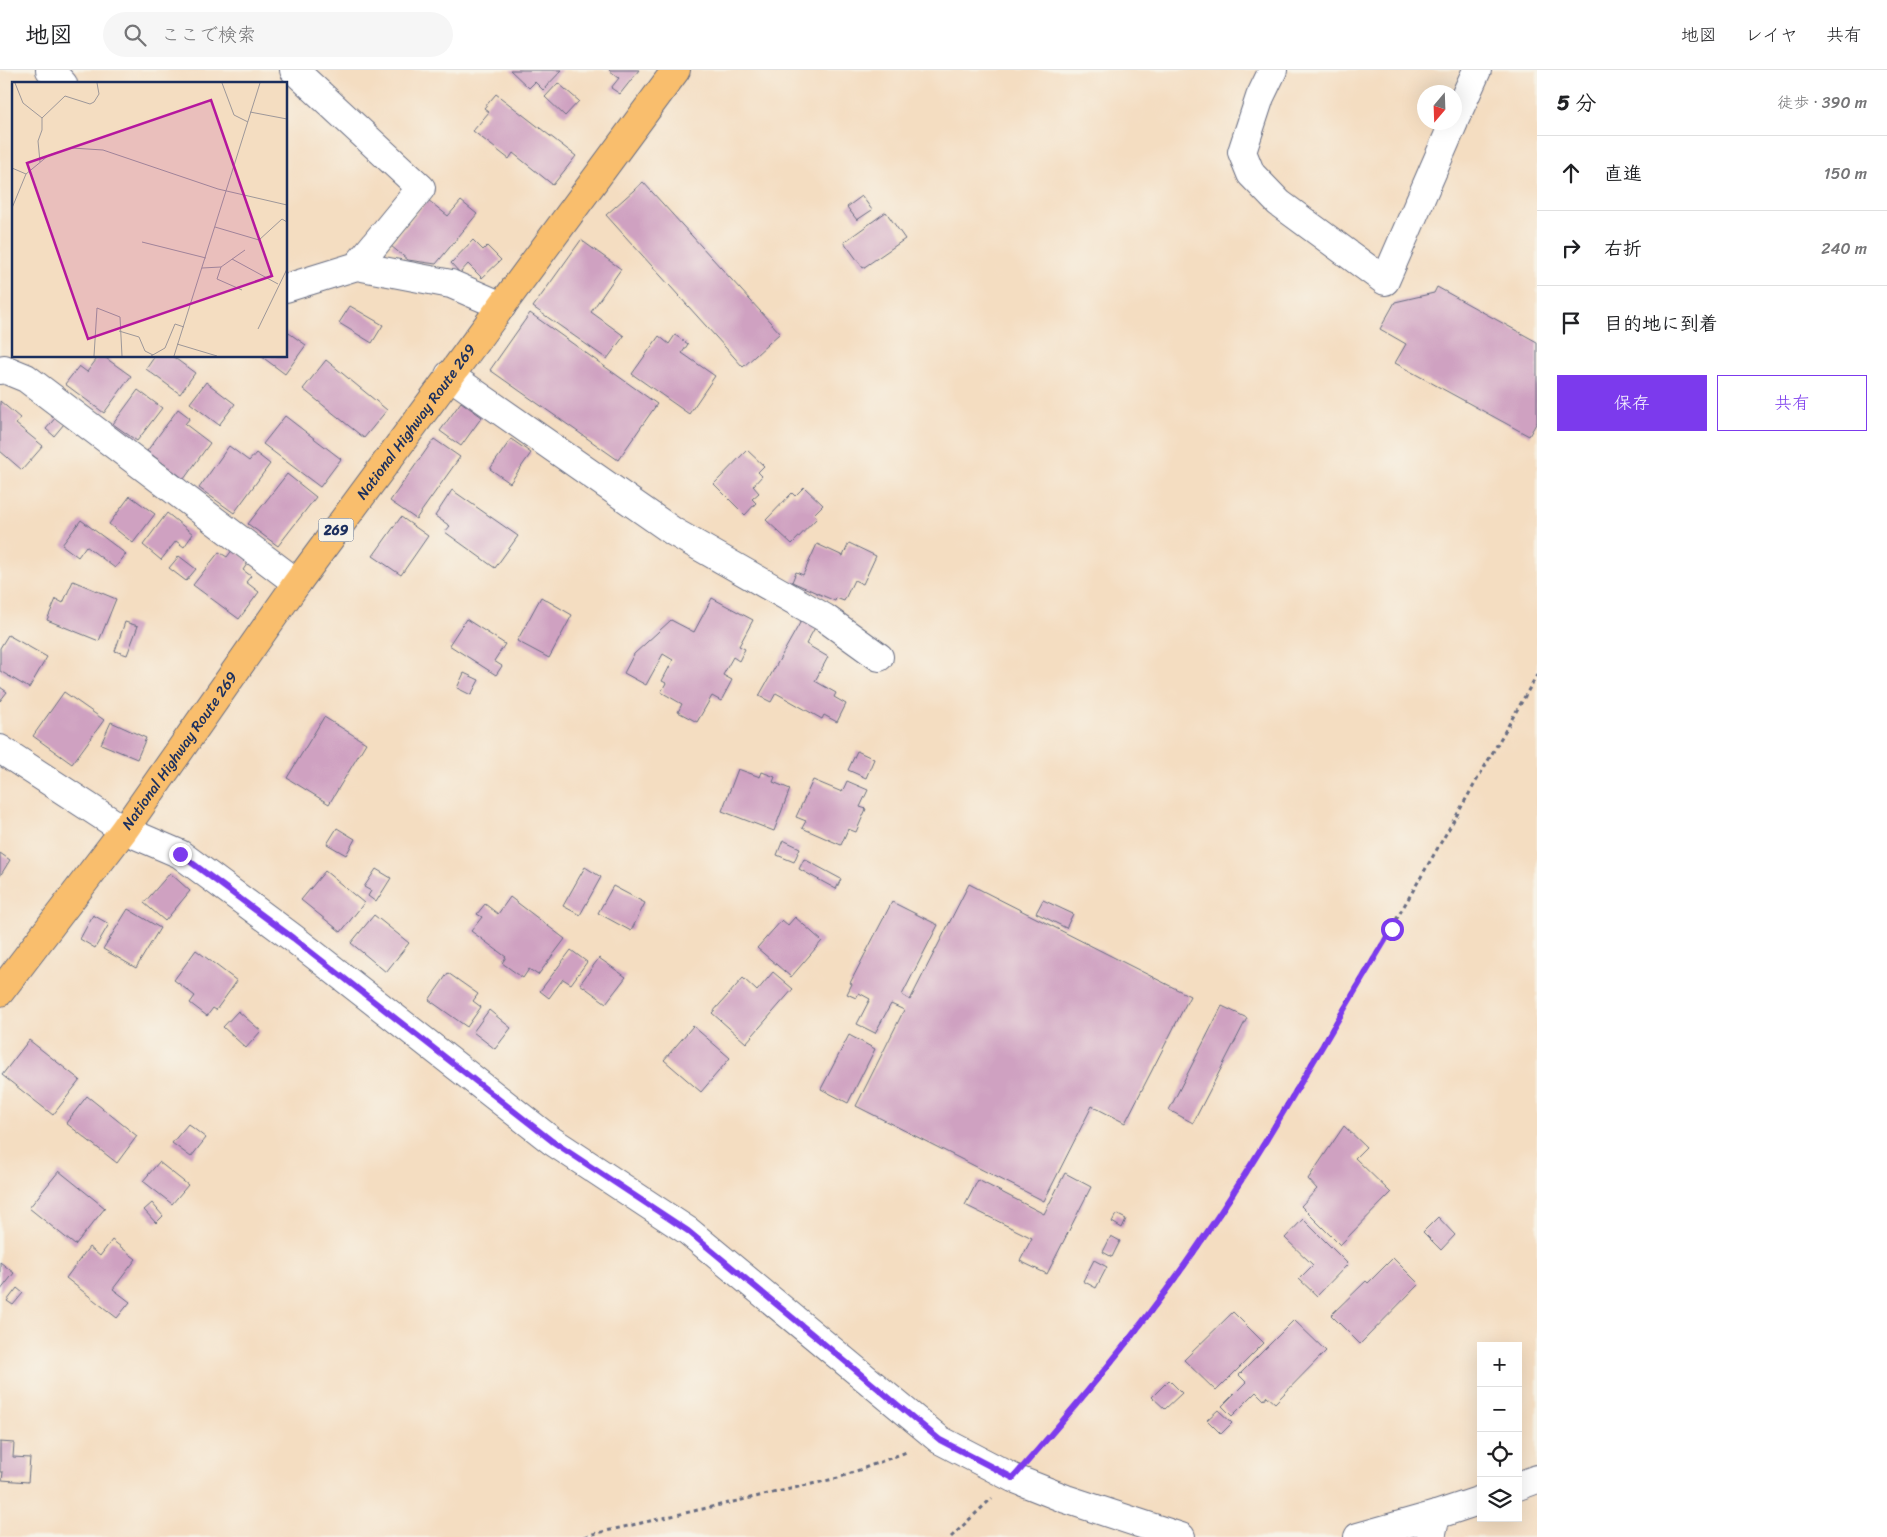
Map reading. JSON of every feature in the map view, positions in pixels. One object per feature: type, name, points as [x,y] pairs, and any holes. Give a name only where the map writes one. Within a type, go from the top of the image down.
[{"type":"highway","name":"National Highway Route 269","points":[[0,992],[124,830],[297,583],[676,70]]},
{"type":"street","points":[[50,70],[61,82]]},
{"type":"street","points":[[294,70],[421,188],[356,266]]},
{"type":"street","points":[[1273,70],[1260,97],[1242,152],[1251,174],[1279,203],[1385,281],[1451,130]]},
{"type":"street","points":[[1462,104],[1477,70]]},
{"type":"street","points":[[288,287],[356,266],[451,284],[502,306]]},
{"type":"street","points":[[0,370],[4,369],[26,378],[297,583]]},
{"type":"street","points":[[449,375],[674,532],[825,618],[880,657]]},
{"type":"street","points":[[0,749],[124,830],[180,854],[293,938],[552,1141],[688,1231],[940,1440],[1013,1478],[1066,1499],[1181,1537]]},
{"type":"street","points":[[1522,1485],[1537,1479]]},
{"type":"street","points":[[1358,1537],[1434,1526],[1477,1502]]},
{"type":"path","points":[[951,1537],[1013,1478],[1078,1405],[1141,1325],[1187,1262],[1241,1181],[1392,929],[1537,675]]},
{"type":"path","points":[[585,1537],[838,1478],[940,1440]]},
{"type":"building","points":[[510,70],[562,70],[543,90],[535,82],[529,88]]},
{"type":"building","points":[[609,70],[639,70],[620,94],[611,88],[619,78]]},
{"type":"building","points":[[558,83],[579,101],[565,116],[545,97]]},
{"type":"building","points":[[496,94],[576,156],[553,185],[513,153],[509,159],[473,131],[489,112],[484,108]]},
{"type":"building","points":[[643,182],[780,333],[743,367],[606,215]]},
{"type":"building","points":[[862,196],[872,210],[857,220],[847,207]]},
{"type":"building","points":[[428,200],[448,216],[461,201],[477,214],[436,264],[408,260],[391,246]]},
{"type":"building","points":[[886,212],[905,239],[863,268],[844,242]]},
{"type":"building","points":[[473,240],[483,250],[487,246],[501,260],[482,278],[468,264],[460,273],[451,263]]},
{"type":"building","points":[[581,240],[621,269],[591,312],[624,336],[607,359],[533,307]]},
{"type":"building","points":[[1437,287],[1537,342],[1537,422],[1529,436],[1395,363],[1406,344],[1380,329],[1395,302],[1434,293]]},
{"type":"building","points":[[350,306],[383,325],[372,343],[339,323]]},
{"type":"building","points":[[530,313],[657,404],[618,460],[490,370]]},
{"type":"building","points":[[288,332],[306,345],[285,374],[264,358],[288,358]]},
{"type":"building","points":[[675,335],[688,344],[682,353],[715,376],[689,414],[632,374],[659,336],[669,344]]},
{"type":"building","points":[[98,358],[106,358],[131,376],[104,413],[65,384],[79,366],[87,372]]},
{"type":"building","points":[[154,358],[175,358],[195,373],[180,394],[146,369]]},
{"type":"building","points":[[326,360],[387,410],[364,438],[303,389]]},
{"type":"building","points":[[206,382],[235,404],[219,425],[190,403]]},
{"type":"building","points":[[138,390],[162,408],[137,441],[113,424]]},
{"type":"building","points":[[0,401],[20,418],[16,424],[43,446],[22,470],[0,451]]},
{"type":"building","points":[[461,402],[482,417],[461,446],[440,431]]},
{"type":"building","points":[[178,409],[190,418],[185,424],[210,443],[184,479],[147,451]]},
{"type":"building","points":[[285,416],[341,459],[320,487],[263,444]]},
{"type":"building","points":[[56,417],[64,424],[54,436],[46,429]]},
{"type":"building","points":[[434,439],[460,457],[416,519],[390,501]]},
{"type":"building","points":[[511,439],[531,453],[510,483],[490,469]]},
{"type":"building","points":[[229,446],[249,461],[256,453],[270,464],[234,513],[199,488]]},
{"type":"building","points":[[747,450],[764,466],[758,472],[762,476],[753,486],[759,493],[752,499],[756,503],[745,515],[714,484]]},
{"type":"building","points":[[287,474],[316,497],[278,546],[248,524]]},
{"type":"building","points":[[804,487],[823,505],[814,514],[817,518],[792,544],[766,520],[792,493],[795,496]]},
{"type":"building","points":[[452,490],[518,536],[495,568],[445,532],[450,526],[435,516]]},
{"type":"building","points":[[130,496],[155,514],[133,543],[109,524]]},
{"type":"building","points":[[167,513],[193,534],[184,547],[176,541],[161,560],[143,545]]},
{"type":"building","points":[[401,517],[428,536],[401,575],[373,556]]},
{"type":"building","points":[[81,520],[126,554],[115,568],[86,546],[78,557],[62,545]]},
{"type":"building","points":[[849,543],[876,556],[863,584],[854,580],[844,601],[836,598],[835,601],[792,582],[796,572],[803,575],[817,544],[843,556]]},
{"type":"building","points":[[233,549],[249,561],[243,570],[251,576],[246,582],[259,592],[239,619],[193,585],[219,552],[227,557]]},
{"type":"building","points":[[179,556],[196,569],[186,581],[169,568]]},
{"type":"building","points":[[73,581],[116,599],[99,641],[47,620],[56,599],[63,603]]},
{"type":"building","points":[[541,597],[572,615],[549,658],[517,641]]},
{"type":"building","points":[[712,598],[753,620],[739,646],[745,649],[739,661],[733,657],[723,675],[732,680],[721,701],[712,696],[697,722],[678,712],[682,704],[661,692],[666,683],[662,681],[673,660],[663,654],[646,685],[624,673],[634,654],[671,620],[694,632]]},
{"type":"building","points":[[805,614],[818,622],[806,644],[828,657],[815,681],[836,693],[834,697],[846,704],[837,722],[824,715],[822,719],[776,693],[771,702],[759,696]]},
{"type":"building","points":[[466,619],[505,644],[494,661],[502,666],[496,675],[449,645]]},
{"type":"building","points":[[125,622],[138,626],[127,655],[115,651]]},
{"type":"building","points":[[8,635],[47,657],[29,688],[0,671],[0,648]]},
{"type":"building","points":[[464,673],[479,680],[471,695],[457,688]]},
{"type":"building","points":[[0,687],[7,692],[0,701]]},
{"type":"building","points":[[64,692],[104,720],[72,764],[33,736]]},
{"type":"building","points":[[324,717],[366,743],[329,804],[287,778]]},
{"type":"building","points":[[111,722],[146,738],[137,759],[101,744]]},
{"type":"building","points":[[857,751],[874,759],[866,778],[848,770]]},
{"type":"building","points":[[738,769],[760,777],[762,772],[775,777],[773,782],[790,789],[774,831],[722,811]]},
{"type":"building","points":[[813,780],[842,792],[847,781],[868,790],[860,807],[866,809],[856,832],[848,829],[841,845],[802,828],[806,821],[796,817]]},
{"type":"building","points":[[337,828],[355,839],[346,855],[327,844]]},
{"type":"building","points":[[783,840],[800,848],[794,862],[777,855]]},
{"type":"building","points":[[0,853],[10,860],[0,876]]},
{"type":"building","points":[[804,859],[841,879],[836,889],[799,869]]},
{"type":"building","points":[[585,867],[601,877],[580,915],[563,906]]},
{"type":"building","points":[[376,869],[391,878],[376,902],[368,896],[371,891],[364,887]]},
{"type":"building","points":[[325,871],[364,903],[341,932],[301,900]]},
{"type":"building","points":[[170,873],[190,891],[165,921],[144,903]]},
{"type":"building","points":[[969,884],[1190,996],[1125,1123],[1092,1106],[1044,1201],[856,1106],[904,1010],[891,1004],[875,1033],[857,1024],[870,999],[859,993],[856,998],[847,994],[852,984],[850,983],[892,902],[938,925],[902,995],[910,1000]]},
{"type":"building","points":[[613,886],[645,903],[631,931],[598,913]]},
{"type":"building","points":[[510,897],[565,939],[538,975],[529,969],[523,978],[502,963],[506,957],[471,931],[482,917],[477,914],[485,904],[498,914]]},
{"type":"building","points":[[1043,900],[1073,914],[1066,928],[1036,913]]},
{"type":"building","points":[[128,909],[160,928],[136,968],[103,949]]},
{"type":"building","points":[[93,915],[109,924],[95,948],[80,939]]},
{"type":"building","points":[[374,915],[409,943],[386,972],[351,943]]},
{"type":"building","points":[[795,917],[822,941],[791,977],[757,948],[782,920],[788,925]]},
{"type":"building","points":[[196,950],[237,981],[216,1010],[213,1008],[207,1016],[190,1003],[195,996],[174,980]]},
{"type":"building","points":[[571,950],[587,962],[571,984],[563,979],[549,998],[540,991]]},
{"type":"building","points":[[599,958],[626,977],[606,1003],[580,984]]},
{"type":"building","points":[[773,972],[793,989],[746,1043],[712,1013],[743,978],[757,991]]},
{"type":"building","points":[[448,973],[478,994],[473,1001],[481,1007],[467,1027],[429,1000]]},
{"type":"building","points":[[1222,1006],[1247,1018],[1193,1123],[1169,1110]]},
{"type":"building","points":[[489,1010],[511,1028],[495,1049],[473,1032]]},
{"type":"building","points":[[238,1011],[261,1031],[246,1048],[223,1027]]},
{"type":"building","points":[[693,1026],[730,1058],[701,1092],[664,1060]]},
{"type":"building","points":[[849,1035],[875,1049],[848,1103],[821,1089]]},
{"type":"building","points":[[29,1040],[80,1080],[53,1115],[2,1075]]},
{"type":"building","points":[[87,1096],[137,1136],[117,1163],[66,1123]]},
{"type":"building","points":[[188,1124],[206,1138],[191,1157],[172,1143]]},
{"type":"building","points":[[1344,1126],[1366,1147],[1355,1158],[1391,1193],[1340,1245],[1301,1206],[1317,1189],[1308,1179]]},
{"type":"building","points":[[159,1162],[188,1185],[172,1204],[143,1181]]},
{"type":"building","points":[[59,1171],[105,1208],[75,1245],[29,1208]]},
{"type":"building","points":[[1065,1173],[1091,1187],[1047,1274],[1020,1261],[1032,1238],[965,1205],[978,1180],[1044,1214]]},
{"type":"building","points":[[152,1203],[163,1216],[156,1223],[144,1210]]},
{"type":"building","points":[[1116,1214],[1126,1219],[1122,1228],[1112,1222]]},
{"type":"building","points":[[1438,1217],[1455,1235],[1441,1250],[1423,1232]]},
{"type":"building","points":[[1303,1219],[1348,1264],[1317,1296],[1299,1279],[1313,1265],[1285,1238]]},
{"type":"building","points":[[1111,1236],[1120,1241],[1112,1257],[1103,1252]]},
{"type":"building","points":[[112,1240],[136,1259],[113,1289],[130,1302],[117,1318],[66,1278],[89,1247],[100,1256]]},
{"type":"building","points":[[1393,1258],[1419,1284],[1360,1344],[1331,1315]]},
{"type":"building","points":[[1094,1260],[1107,1267],[1096,1288],[1083,1281]]},
{"type":"building","points":[[0,1262],[14,1273],[0,1291]]},
{"type":"building","points":[[17,1288],[23,1293],[13,1305],[7,1301]]},
{"type":"building","points":[[1233,1312],[1264,1343],[1216,1391],[1184,1360]]},
{"type":"building","points":[[1294,1320],[1326,1351],[1275,1403],[1267,1396],[1264,1400],[1256,1392],[1232,1416],[1222,1406],[1246,1382],[1239,1375]]},
{"type":"building","points":[[1169,1380],[1182,1393],[1165,1409],[1152,1397]]},
{"type":"building","points":[[1218,1410],[1232,1423],[1221,1434],[1207,1420]]},
{"type":"building","points":[[0,1442],[14,1443],[13,1457],[30,1458],[28,1482],[2,1480],[3,1472],[0,1472]]},
{"type":"route","points":[[180,854],[293,938],[552,1141],[688,1231],[940,1440],[1013,1478],[1078,1405],[1141,1325],[1187,1262],[1241,1181],[1392,929]]}]
